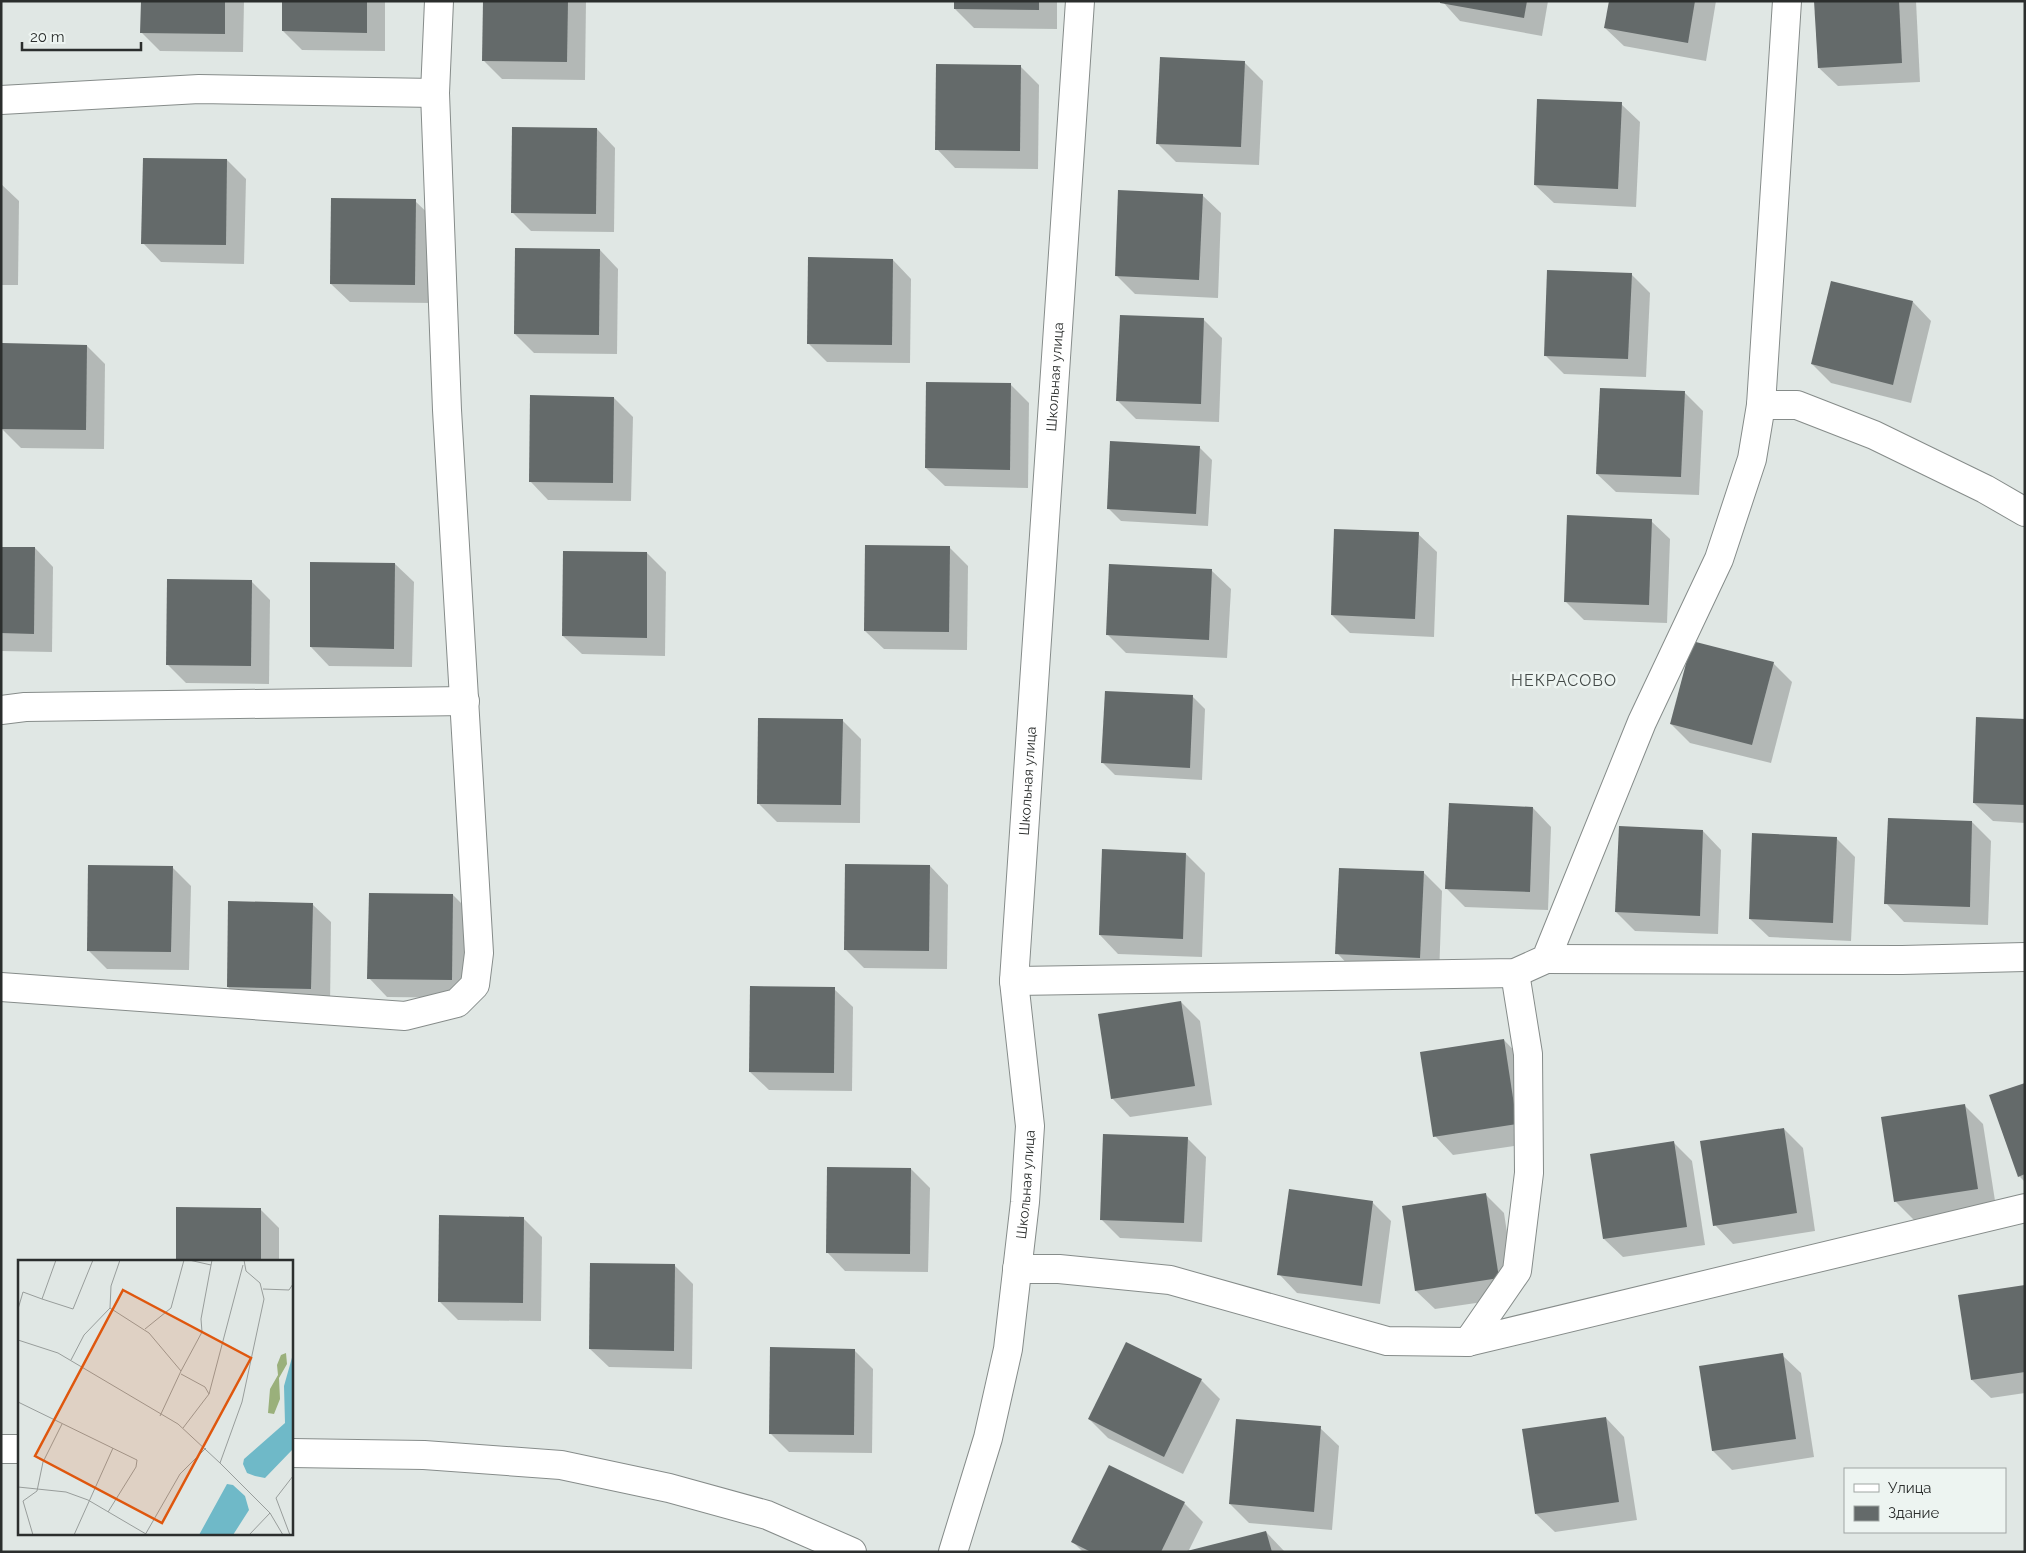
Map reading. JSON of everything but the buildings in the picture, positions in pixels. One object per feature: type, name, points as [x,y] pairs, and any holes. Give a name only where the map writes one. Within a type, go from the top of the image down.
[{"type":"street","points":[[1,987],[405,1016],[457,1003],[475,985],[479,953],[447,410],[435,93],[438,1]]},
{"type":"street","name":"Школьная улица","points":[[953,1552],[988,1438],[1008,1349],[1026,1202],[1030,1126],[1014,981],[1080,1]]},
{"type":"street","points":[[1546,959],[1642,722],[1719,559],[1752,459],[1762,405],[1787,1]]},
{"type":"street","points":[[1,100],[199,89],[435,93]]},
{"type":"street","points":[[1762,405],[1797,405],[1874,435],[1985,489],[2025,512]]},
{"type":"street","points":[[1,710],[35,707],[465,701]]},
{"type":"street","points":[[1014,981],[1515,973],[1546,959],[1902,960],[2025,957]]},
{"type":"street","points":[[1468,1342],[1517,1271],[1527,1193],[1529,1173],[1528,1054],[1515,973]]},
{"type":"street","points":[[1018,1269],[1058,1269],[1170,1280],[1387,1341],[1468,1342],[2025,1208]]},
{"type":"street","points":[[1,1449],[18,1449]]},
{"type":"street","points":[[292,1453],[424,1455],[561,1465],[669,1488],[767,1515],[852,1552]]},
{"type":"district","name":"НЕКРАСОВО","points":[[1564,680]]}]
